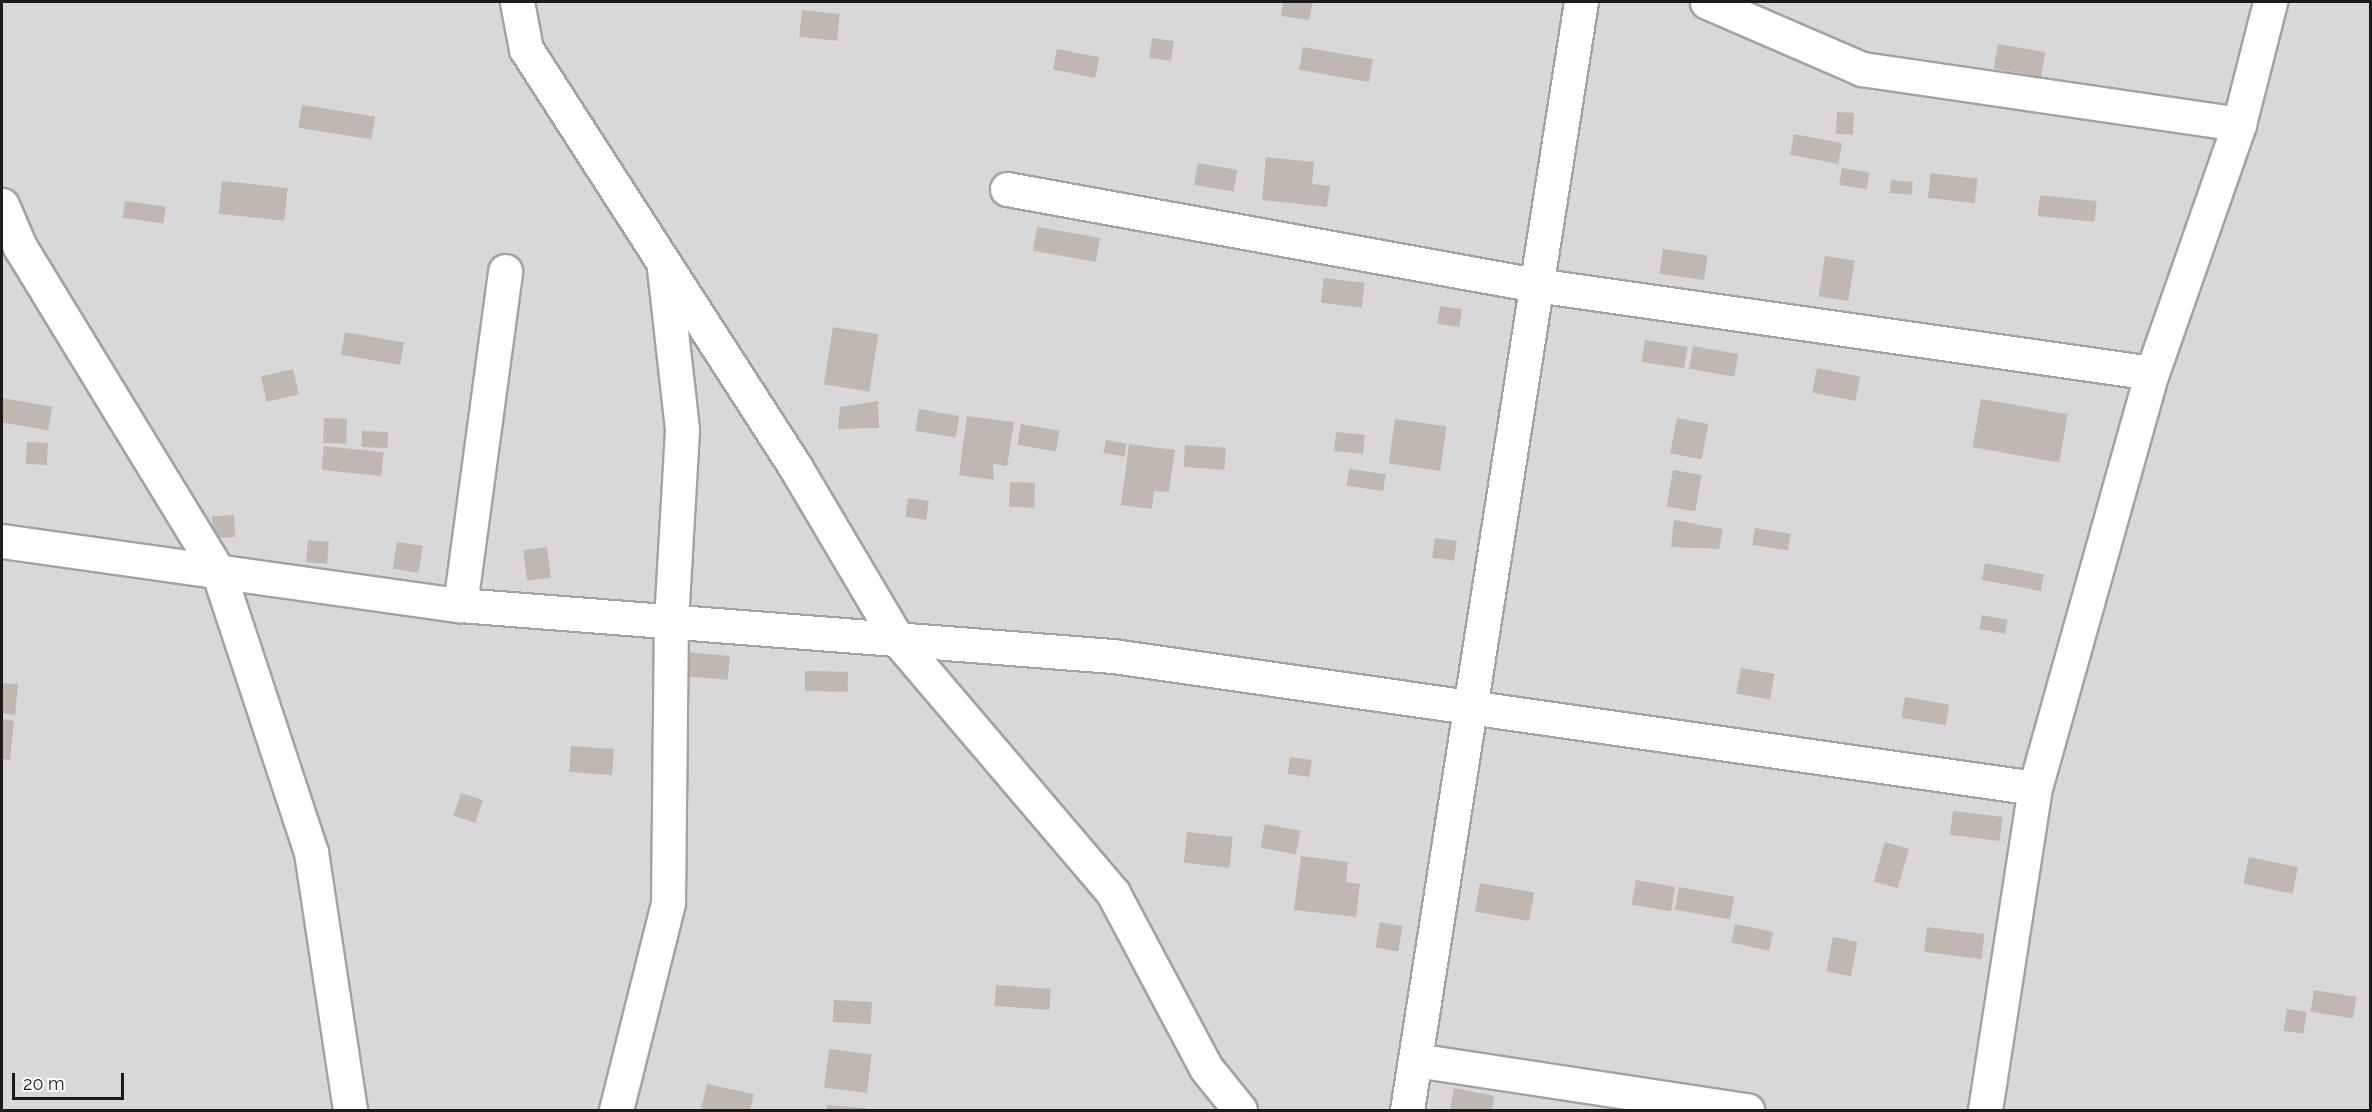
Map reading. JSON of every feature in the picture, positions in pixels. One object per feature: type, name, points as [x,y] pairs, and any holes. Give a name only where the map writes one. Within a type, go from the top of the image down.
[{"type":"street","points":[[517,2],[526,49],[663,261],[897,639],[1113,893],[1206,1068],[1240,1110]]},
{"type":"street","points":[[1407,1110],[1581,2]]},
{"type":"street","points":[[1707,2],[1862,69],[2239,124]]},
{"type":"street","points":[[1985,1110],[2035,788],[2152,373],[2239,124],[2270,2]]},
{"type":"street","points":[[1007,189],[1536,285],[2152,373]]},
{"type":"street","points":[[2,205],[20,247],[218,571],[311,852],[350,1110]]},
{"type":"street","points":[[616,1110],[668,903],[671,621],[682,429],[663,261]]},
{"type":"street","points":[[460,604],[505,271]]},
{"type":"street","points":[[2,540],[460,604],[1113,656],[2035,788]]},
{"type":"street","points":[[1415,1060],[1748,1110]]},
{"type":"shaded area","points":[[2,2],[2370,2],[2370,1110],[2,1110]]},
{"type":"building","points":[[1283,2],[1313,2],[1309,20],[1281,16]]},
{"type":"building","points":[[802,10],[840,14],[837,41],[799,37]]},
{"type":"building","points":[[1152,38],[1174,41],[1171,61],[1149,58]]},
{"type":"building","points":[[1998,44],[2045,52],[2041,77],[1994,69]]},
{"type":"building","points":[[1303,47],[1373,59],[1369,82],[1299,70]]},
{"type":"building","points":[[1057,49],[1099,57],[1095,78],[1053,70]]},
{"type":"building","points":[[302,105],[375,117],[371,139],[298,128]]},
{"type":"building","points":[[1837,112],[1854,113],[1853,135],[1836,134]]},
{"type":"building","points":[[1794,134],[1842,143],[1838,164],[1790,155]]},
{"type":"building","points":[[1266,157],[1314,162],[1312,184],[1330,186],[1327,207],[1262,200]]},
{"type":"building","points":[[1198,163],[1237,170],[1234,192],[1194,185]]},
{"type":"building","points":[[1842,168],[1870,173],[1867,190],[1839,185]]},
{"type":"building","points":[[1931,173],[1978,179],[1975,204],[1928,198]]},
{"type":"building","points":[[1891,180],[1913,182],[1912,195],[1890,193]]},
{"type":"building","points":[[222,181],[288,188],[284,221],[219,214]]},
{"type":"building","points":[[2040,195],[2097,201],[2094,222],[2038,216]]},
{"type":"building","points":[[125,201],[166,207],[163,224],[123,218]]},
{"type":"building","points":[[1037,227],[1100,238],[1096,262],[1033,251]]},
{"type":"building","points":[[1663,249],[1708,255],[1704,280],[1660,274]]},
{"type":"building","points":[[1825,256],[1855,261],[1848,301],[1819,296]]},
{"type":"building","points":[[1324,278],[1365,283],[1362,308],[1321,303]]},
{"type":"building","points":[[1440,306],[1462,309],[1459,327],[1437,324]]},
{"type":"building","points":[[833,327],[878,334],[869,391],[824,384]]},
{"type":"building","points":[[345,332],[404,342],[400,365],[341,355]]},
{"type":"building","points":[[1645,340],[1687,347],[1684,368],[1642,362]]},
{"type":"building","points":[[1693,346],[1738,354],[1734,377],[1689,369]]},
{"type":"building","points":[[1817,368],[1860,376],[1855,401],[1812,393]]},
{"type":"building","points":[[293,369],[299,394],[267,402],[261,376]]},
{"type":"building","points":[[2,398],[52,407],[48,430],[2,422]]},
{"type":"building","points":[[1981,399],[2068,414],[2059,463],[1972,447]]},
{"type":"building","points":[[878,401],[879,428],[838,429],[840,407]]},
{"type":"building","points":[[919,409],[959,416],[956,438],[915,431]]},
{"type":"building","points":[[967,416],[1014,422],[1007,466],[993,464],[994,480],[959,475]]},
{"type":"building","points":[[324,418],[347,419],[346,444],[323,443]]},
{"type":"building","points":[[1677,418],[1708,424],[1702,459],[1670,453]]},
{"type":"building","points":[[1395,419],[1446,426],[1440,471],[1389,464]]},
{"type":"building","points":[[1021,424],[1059,431],[1056,451],[1017,445]]},
{"type":"building","points":[[362,431],[388,432],[387,448],[361,447]]},
{"type":"building","points":[[1336,432],[1365,435],[1363,454],[1334,451]]},
{"type":"building","points":[[1106,440],[1127,444],[1124,457],[1104,453]]},
{"type":"building","points":[[27,442],[48,443],[47,465],[26,464]]},
{"type":"building","points":[[1129,444],[1175,450],[1169,492],[1154,491],[1152,509],[1121,505]]},
{"type":"building","points":[[1185,445],[1226,448],[1224,470],[1183,467]]},
{"type":"building","points":[[324,446],[384,452],[381,476],[321,470]]},
{"type":"building","points":[[1349,469],[1386,474],[1383,491],[1347,486]]},
{"type":"building","points":[[1673,470],[1702,475],[1695,511],[1667,506]]},
{"type":"building","points":[[1010,482],[1035,483],[1034,508],[1009,507]]},
{"type":"building","points":[[908,498],[929,501],[926,520],[905,517]]},
{"type":"building","points":[[234,515],[235,537],[213,538],[212,516]]},
{"type":"building","points":[[1674,520],[1723,529],[1719,549],[1671,547]]},
{"type":"building","points":[[1755,528],[1791,534],[1788,550],[1752,545]]},
{"type":"building","points":[[1435,538],[1457,541],[1454,561],[1432,558]]},
{"type":"building","points":[[308,540],[329,542],[327,564],[306,562]]},
{"type":"building","points":[[397,542],[423,546],[418,573],[393,569]]},
{"type":"building","points":[[547,547],[551,578],[527,581],[523,550]]},
{"type":"building","points":[[1985,563],[2044,574],[2041,591],[1982,580]]},
{"type":"building","points":[[1982,615],[2008,620],[2005,634],[1979,629]]},
{"type":"building","points":[[685,652],[730,656],[728,680],[683,676]]},
{"type":"building","points":[[1741,668],[1774,674],[1770,700],[1736,694]]},
{"type":"building","points":[[805,671],[848,672],[848,692],[805,691]]},
{"type":"building","points":[[2,683],[18,684],[15,715],[2,713]]},
{"type":"building","points":[[1905,697],[1949,705],[1946,725],[1901,718]]},
{"type":"building","points":[[2,719],[14,721],[10,760],[2,759]]},
{"type":"building","points":[[571,746],[614,749],[612,775],[569,772]]},
{"type":"building","points":[[1290,757],[1312,760],[1309,777],[1288,774]]},
{"type":"building","points":[[461,793],[483,800],[475,823],[454,816]]},
{"type":"building","points":[[1953,811],[2003,817],[2000,841],[1950,835]]},
{"type":"building","points":[[1265,824],[1300,831],[1296,854],[1260,848]]},
{"type":"building","points":[[1187,832],[1233,837],[1230,868],[1184,863]]},
{"type":"building","points":[[1885,842],[1909,849],[1898,888],[1874,881]]},
{"type":"building","points":[[1301,856],[1348,862],[1346,882],[1360,884],[1356,917],[1294,910]]},
{"type":"building","points":[[2249,857],[2298,867],[2292,894],[2243,883]]},
{"type":"building","points":[[1636,880],[1675,887],[1671,912],[1632,905]]},
{"type":"building","points":[[1480,883],[1534,893],[1529,921],[1475,912]]},
{"type":"building","points":[[1679,887],[1734,897],[1730,919],[1675,910]]},
{"type":"building","points":[[1380,922],[1403,926],[1398,952],[1375,948]]},
{"type":"building","points":[[1735,924],[1773,932],[1769,951],[1731,943]]},
{"type":"building","points":[[1927,927],[1985,934],[1982,959],[1924,952]]},
{"type":"building","points":[[1833,937],[1858,942],[1851,976],[1826,971]]},
{"type":"building","points":[[996,985],[1051,989],[1049,1010],[995,1006]]},
{"type":"building","points":[[2314,990],[2356,997],[2353,1018],[2311,1012]]},
{"type":"building","points":[[834,1000],[872,1002],[871,1024],[833,1022]]},
{"type":"building","points":[[2287,1009],[2307,1012],[2303,1034],[2284,1031]]},
{"type":"building","points":[[829,1049],[872,1054],[867,1093],[824,1088]]},
{"type":"building","points":[[707,1084],[754,1094],[750,1110],[701,1109]]},
{"type":"building","points":[[1454,1088],[1494,1096],[1492,1110],[1450,1110]]},
{"type":"building","points":[[827,1105],[866,1108],[866,1110],[827,1110]]}]
